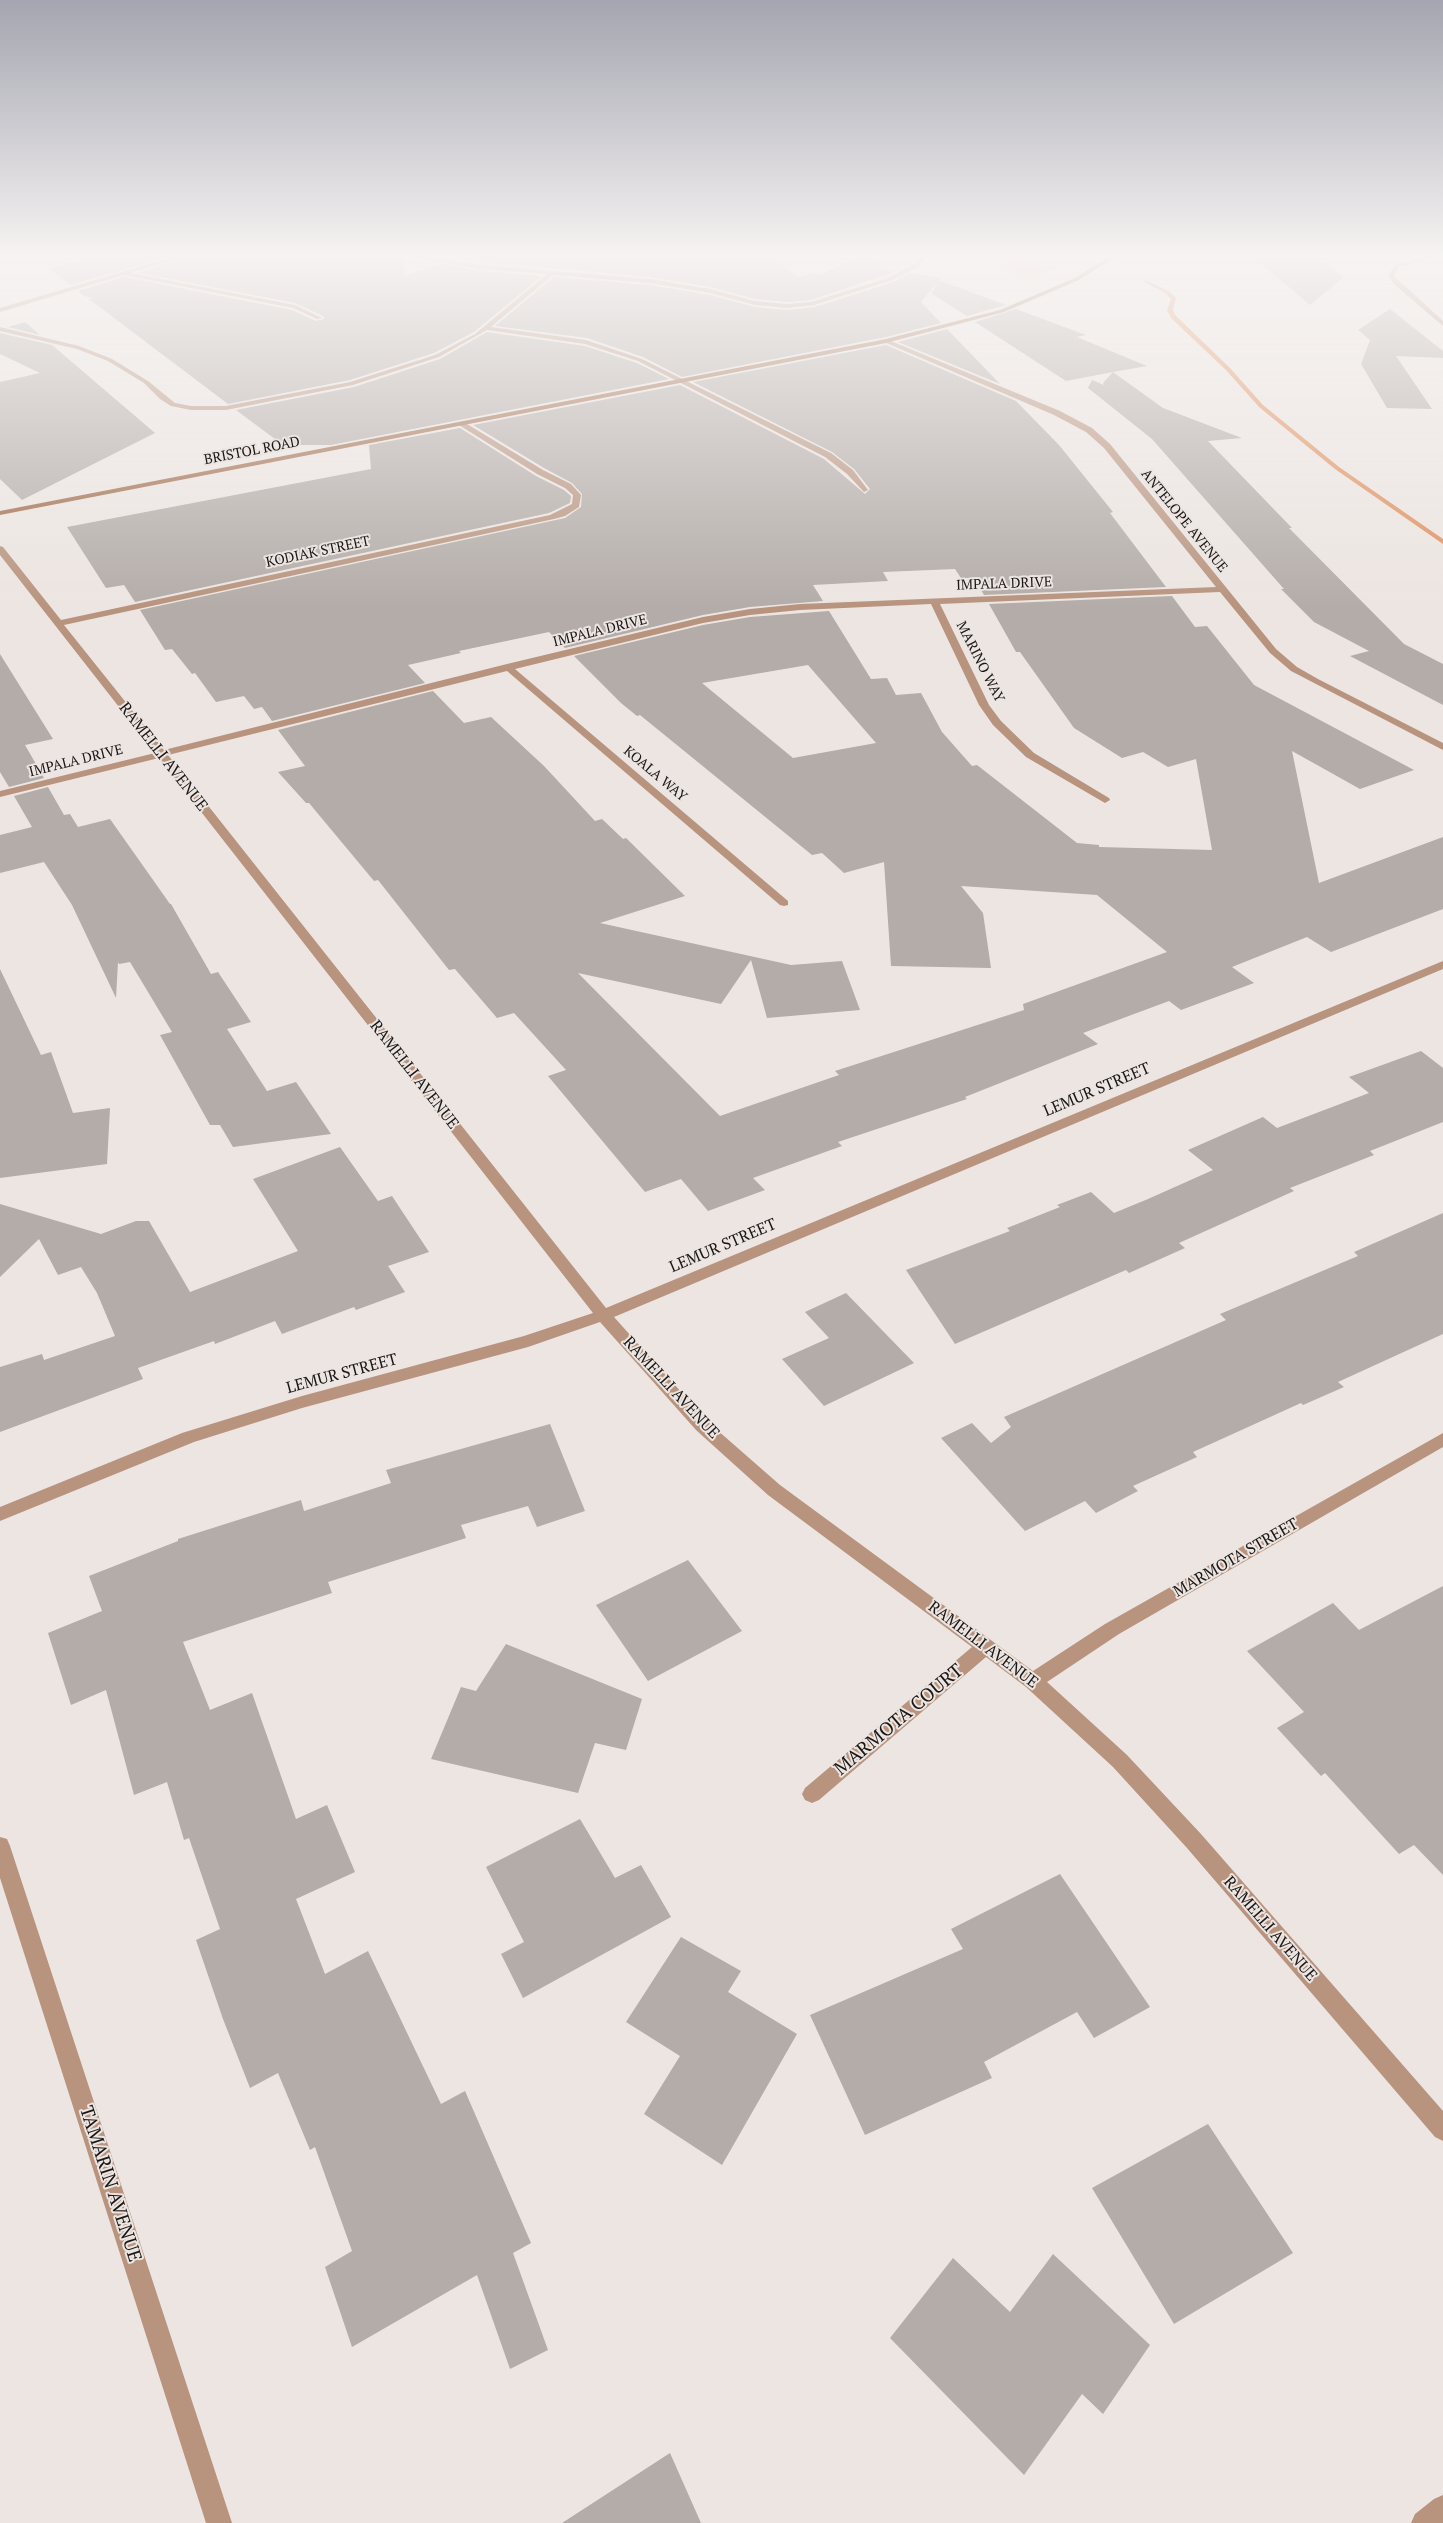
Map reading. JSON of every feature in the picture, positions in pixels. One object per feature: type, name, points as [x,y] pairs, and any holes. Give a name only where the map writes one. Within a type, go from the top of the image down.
[{"type":"street","points":[[131,373],[146,382],[167,401],[192,408],[235,407],[370,379],[389,373]]},
{"type":"street","points":[[666,373],[828,455],[850,472],[864,490]]},
{"type":"street","name":"BRISTOL ROAD","points":[[0,513],[719,373]]},
{"type":"street","name":"ANTELOPE AVENUE","points":[[961,373],[1056,413],[1089,430],[1107,446],[1273,651],[1294,669],[1443,747]]},
{"type":"street","name":"KODIAK STREET","points":[[59,623],[501,526],[551,517],[576,505],[577,495],[568,486],[540,472],[462,423]]},
{"type":"street","name":"RAMELLI AVENUE","points":[[0,549],[603,1315],[702,1426],[774,1490],[1033,1681],[1120,1761],[1194,1841],[1443,2129]]},
{"type":"street","name":"IMPALA DRIVE","points":[[0,794],[703,620],[750,612],[800,607],[1221,588]]},
{"type":"street","name":"MARINO WAY","points":[[934,601],[984,705],[997,723],[1030,755],[1106,800]]},
{"type":"street","name":"KOALA WAY","points":[[507,668],[784,903]]},
{"type":"street","name":"LEMUR STREET","points":[[0,1514],[188,1437],[302,1402],[528,1341],[603,1315],[1443,964]]},
{"type":"street","name":"MARMOTA STREET","points":[[1033,1681],[1112,1629],[1443,1440]]},
{"type":"street","name":"MARMOTA COURT","points":[[812,1794],[986,1646]]},
{"type":"street","name":"TAMARIN AVENUE","points":[[0,1846],[219,2523]]},
{"type":"street","points":[[1424,2523],[1443,2508]]},
{"type":"building","points":[[40,373],[84,373],[155,433],[22,500],[0,479],[0,382]]},
{"type":"building","points":[[187,373],[373,373],[350,380],[228,404]]},
{"type":"building","points":[[398,373],[656,373],[669,379],[331,445],[283,445],[236,410],[354,387]]},
{"type":"building","points":[[674,373],[704,373],[682,377]]},
{"type":"building","points":[[741,373],[950,373],[1016,401],[1059,445],[1113,512],[1110,513],[1166,587],[984,595],[974,578],[961,578],[955,569],[883,572],[888,581],[813,585],[823,601],[750,607],[703,615],[565,648],[549,632],[459,651],[461,653],[408,665],[425,683],[272,721],[262,707],[254,709],[244,696],[216,702],[195,673],[192,674],[172,649],[165,650],[140,610],[565,518],[581,507],[582,494],[572,483],[473,425],[680,385],[824,459],[865,494],[870,489],[854,469],[832,452],[693,382]]},
{"type":"building","points":[[973,373],[989,373],[1000,384]]},
{"type":"building","points":[[1053,373],[1111,373],[1066,381]]},
{"type":"building","points":[[1114,373],[1163,408],[1242,438],[1208,441],[1292,528],[1289,528],[1404,644],[1443,664],[1443,705],[1350,656],[1369,651],[1314,622],[1281,589],[1284,589],[1152,439],[1088,388],[1092,380],[1104,385],[1103,383]]},
{"type":"building","points":[[1366,373],[1407,373],[1432,409],[1387,408]]},
{"type":"building","points":[[460,428],[536,476],[564,490],[571,496],[570,503],[549,513],[135,602],[124,585],[106,588],[67,527],[371,469],[369,445]]},
{"type":"building","points":[[1172,596],[1195,627],[1207,626],[1254,685],[1414,770],[1360,789],[1292,751],[1319,883],[1443,837],[1443,909],[1331,952],[1307,937],[1232,967],[1254,983],[1181,1010],[1169,1001],[1083,1033],[1098,1044],[965,1097],[967,1099],[838,1142],[842,1146],[753,1178],[765,1190],[708,1211],[681,1179],[645,1192],[548,1076],[566,1070],[514,1013],[497,1018],[455,969],[449,970],[378,880],[374,881],[309,803],[306,803],[278,772],[305,766],[278,730],[433,691],[464,723],[491,717],[544,766],[595,821],[602,819],[623,839],[626,838],[685,896],[600,923],[791,965],[842,961],[860,1010],[767,1018],[751,960],[721,1004],[578,973],[720,1116],[839,1075],[835,1071],[1024,1010],[1023,1004],[1167,952],[1097,895],[961,886],[983,913],[991,968],[891,966],[884,862],[844,873],[822,853],[812,855],[640,715],[637,716],[621,703],[574,656],[703,625],[750,617],[829,611],[871,679],[887,678],[896,695],[921,693],[942,732],[972,766],[977,765],[1077,843],[1099,845],[1099,847],[1212,850],[1196,759],[1168,767],[1143,752],[1122,758],[1074,728],[1020,652],[1016,652],[989,604]],"holes":[[[808,665],[876,743],[793,758],[702,683]]]},
{"type":"building","points":[[0,654],[53,739],[25,745],[44,778],[9,787],[0,772]]},
{"type":"building","points":[[48,787],[64,815],[70,814],[78,827],[110,819],[171,904],[211,974],[218,972],[251,1022],[227,1029],[267,1091],[296,1082],[331,1134],[233,1147],[220,1125],[210,1125],[160,1035],[172,1032],[130,962],[119,964],[118,962],[116,998],[72,905],[44,862],[0,873],[0,835],[32,827],[14,796]]},
{"type":"building","points":[[0,969],[41,1055],[51,1052],[73,1113],[110,1108],[107,1164],[0,1178]]},
{"type":"building","points":[[1421,1051],[1443,1068],[1443,1122],[1370,1151],[1374,1155],[1290,1188],[1294,1191],[1179,1243],[1185,1248],[1129,1273],[1126,1270],[955,1344],[906,1270],[1010,1231],[1007,1228],[1060,1207],[1057,1205],[1091,1192],[1114,1213],[1148,1199],[1213,1170],[1188,1150],[1263,1117],[1277,1128],[1369,1093],[1349,1077]]},
{"type":"building","points":[[340,1147],[378,1201],[392,1196],[429,1252],[388,1266],[405,1292],[356,1310],[354,1307],[282,1334],[275,1321],[215,1344],[214,1341],[138,1368],[143,1379],[0,1432],[0,1367],[42,1354],[44,1360],[115,1336],[97,1293],[81,1267],[58,1275],[39,1239],[0,1277],[0,1204],[101,1234],[136,1221],[149,1221],[190,1292],[298,1251],[253,1179]]},
{"type":"building","points":[[1443,1213],[1443,1334],[1338,1382],[1344,1387],[1303,1405],[1301,1403],[1193,1452],[1197,1457],[1133,1486],[1138,1491],[1096,1513],[1085,1501],[1025,1531],[941,1438],[972,1423],[991,1443],[1011,1427],[1004,1417],[1226,1320],[1220,1314],[1358,1256],[1354,1252]]},
{"type":"building","points":[[846,1293],[914,1363],[824,1406],[782,1359],[829,1338],[805,1312]]},
{"type":"building","points":[[550,1424],[585,1511],[537,1527],[528,1506],[461,1525],[466,1538],[328,1582],[332,1593],[183,1642],[210,1710],[252,1693],[296,1819],[327,1805],[355,1872],[296,1899],[325,1974],[368,1951],[441,2104],[465,2091],[531,2243],[513,2253],[548,2350],[510,2369],[477,2275],[352,2347],[325,2267],[352,2251],[315,2147],[310,2150],[278,2073],[250,2088],[223,2019],[196,1940],[220,1929],[189,1838],[184,1840],[167,1782],[134,1795],[106,1690],[71,1705],[48,1633],[102,1611],[89,1576],[178,1541],[178,1539],[301,1500],[304,1511],[391,1483],[386,1470]]},
{"type":"building","points":[[688,1560],[742,1631],[648,1681],[596,1605]]},
{"type":"building","points":[[1443,1586],[1443,1875],[1414,1845],[1399,1854],[1325,1773],[1321,1776],[1277,1728],[1304,1712],[1247,1651],[1333,1603],[1359,1630]]},
{"type":"building","points":[[506,1644],[642,1699],[626,1750],[595,1743],[578,1793],[431,1759],[461,1687],[476,1691]]},
{"type":"building","points":[[580,1819],[615,1878],[641,1865],[671,1917],[523,1998],[501,1954],[524,1942],[486,1867]]},
{"type":"building","points":[[1060,1874],[1150,2007],[1094,2038],[1077,2012],[984,2062],[992,2078],[865,2135],[810,2015],[963,1949],[951,1929]]},
{"type":"building","points":[[681,1937],[741,1971],[728,1992],[797,2034],[722,2165],[644,2114],[680,2056],[626,2022]]},
{"type":"building","points":[[1208,2124],[1293,2253],[1174,2324],[1092,2188]]},
{"type":"building","points":[[1053,2254],[1150,2345],[1103,2414],[1082,2394],[1024,2475],[890,2338],[953,2258],[1010,2312]]},
{"type":"building","points":[[670,2453],[701,2523],[562,2523]]},
{"type":"waterway","points":[[1231,373],[1261,406],[1337,468],[1443,542]]}]
